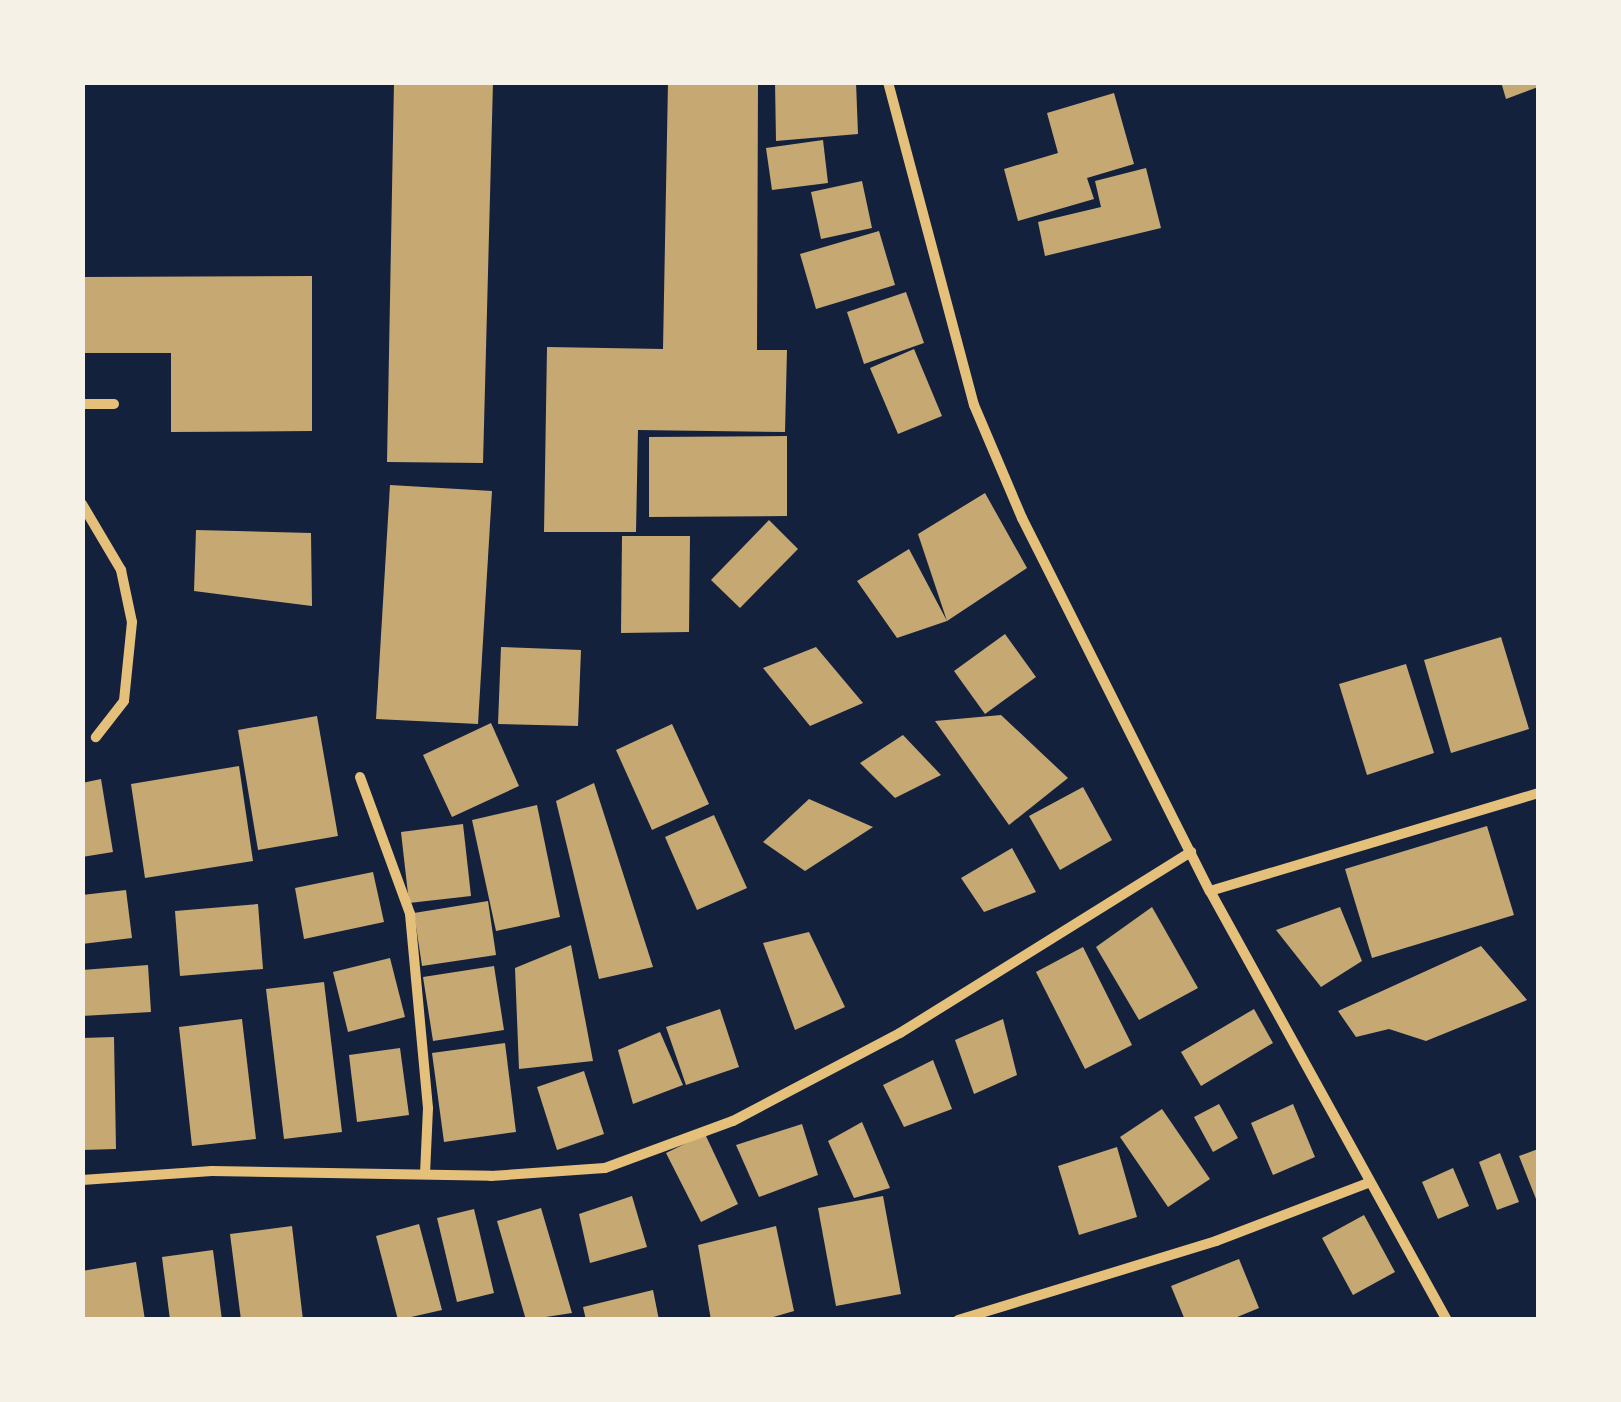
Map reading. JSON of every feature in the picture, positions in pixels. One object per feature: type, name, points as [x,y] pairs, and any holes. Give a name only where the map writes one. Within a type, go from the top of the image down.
[{"type":"street","points":[[888,82],[974,405],[1022,518],[1210,891],[1447,1320]]},
{"type":"street","points":[[82,404],[114,404]]},
{"type":"street","points":[[82,504],[121,570],[132,622],[124,700],[96,737]]},
{"type":"street","points":[[360,777],[410,914],[428,1108],[425,1173]]},
{"type":"street","points":[[1210,891],[1538,793]]},
{"type":"street","points":[[82,1180],[212,1171],[491,1176],[605,1168],[733,1121],[900,1033],[1190,852]]},
{"type":"street","points":[[958,1320],[1216,1241],[1368,1183]]},
{"type":"building","points":[[394,82],[493,82],[483,463],[387,462]]},
{"type":"building","points":[[668,82],[758,82],[757,350],[787,350],[785,432],[638,430],[636,532],[544,532],[547,347],[663,349]]},
{"type":"building","points":[[775,82],[856,82],[858,134],[776,141]]},
{"type":"building","points":[[1501,82],[1538,82],[1538,87],[1506,99]]},
{"type":"building","points":[[1114,93],[1134,164],[1087,178],[1094,199],[1018,221],[1004,169],[1058,153],[1047,113]]},
{"type":"building","points":[[823,140],[828,183],[772,190],[766,148]]},
{"type":"building","points":[[1146,168],[1161,228],[1045,256],[1038,222],[1101,207],[1095,181]]},
{"type":"building","points":[[862,181],[872,228],[821,239],[811,192]]},
{"type":"building","points":[[879,231],[895,285],[816,309],[800,254]]},
{"type":"building","points":[[312,276],[312,431],[171,432],[171,353],[82,353],[82,277]]},
{"type":"building","points":[[906,292],[924,343],[864,364],[847,312]]},
{"type":"building","points":[[914,349],[942,416],[898,434],[870,368]]},
{"type":"building","points":[[787,436],[787,516],[649,517],[649,437]]},
{"type":"building","points":[[390,485],[492,491],[478,724],[376,719]]},
{"type":"building","points":[[985,493],[1027,568],[947,621],[918,534]]},
{"type":"building","points":[[769,520],[798,549],[740,608],[711,580]]},
{"type":"building","points":[[196,530],[311,533],[312,606],[194,591]]},
{"type":"building","points":[[622,536],[690,536],[689,632],[621,633]]},
{"type":"building","points":[[909,549],[947,621],[897,638],[857,581]]},
{"type":"building","points":[[1005,634],[1036,677],[985,714],[954,671]]},
{"type":"building","points":[[1501,637],[1529,729],[1451,753],[1424,660]]},
{"type":"building","points":[[501,647],[581,650],[578,726],[498,724]]},
{"type":"building","points":[[816,647],[863,703],[810,726],[763,668]]},
{"type":"building","points":[[1406,664],[1434,753],[1367,775],[1339,684]]},
{"type":"building","points":[[1001,715],[1068,778],[1009,825],[935,721]]},
{"type":"building","points":[[317,716],[338,836],[258,850],[238,730]]},
{"type":"building","points":[[491,723],[519,786],[452,817],[423,755]]},
{"type":"building","points":[[672,724],[709,804],[652,830],[616,750]]},
{"type":"building","points":[[903,735],[941,775],[895,798],[860,763]]},
{"type":"building","points":[[239,766],[253,861],[145,878],[131,784]]},
{"type":"building","points":[[101,779],[113,852],[82,857],[82,783]]},
{"type":"building","points":[[594,783],[653,967],[599,979],[556,801]]},
{"type":"building","points":[[1083,787],[1112,840],[1060,870],[1029,816]]},
{"type":"building","points":[[809,799],[873,827],[805,871],[763,842]]},
{"type":"building","points":[[537,805],[560,917],[496,931],[472,820]]},
{"type":"building","points":[[714,815],[747,888],[697,910],[665,837]]},
{"type":"building","points":[[463,824],[471,896],[409,903],[401,832]]},
{"type":"building","points":[[1487,826],[1514,915],[1372,958],[1345,869]]},
{"type":"building","points":[[1012,848],[1036,892],[984,912],[961,878]]},
{"type":"building","points":[[373,872],[384,922],[304,939],[295,888]]},
{"type":"building","points":[[126,890],[132,938],[82,944],[82,895]]},
{"type":"building","points":[[488,901],[496,955],[422,966],[414,913]]},
{"type":"building","points":[[258,904],[263,969],[180,976],[175,911]]},
{"type":"building","points":[[1152,907],[1198,988],[1139,1020],[1096,947]]},
{"type":"building","points":[[1340,907],[1362,961],[1321,987],[1276,930]]},
{"type":"building","points":[[809,932],[845,1007],[795,1030],[763,943]]},
{"type":"building","points":[[571,945],[593,1061],[519,1069],[515,968]]},
{"type":"building","points":[[1481,946],[1527,1000],[1426,1041],[1389,1029],[1356,1037],[1338,1011]]},
{"type":"building","points":[[1083,947],[1132,1045],[1085,1069],[1036,972]]},
{"type":"building","points":[[390,958],[405,1017],[348,1032],[333,972]]},
{"type":"building","points":[[148,965],[151,1012],[82,1016],[82,970]]},
{"type":"building","points":[[494,966],[504,1030],[433,1041],[423,977]]},
{"type":"building","points":[[324,982],[342,1132],[284,1139],[266,989]]},
{"type":"building","points":[[720,1009],[739,1067],[686,1085],[666,1027]]},
{"type":"building","points":[[1254,1009],[1273,1043],[1201,1086],[1181,1052]]},
{"type":"building","points":[[242,1019],[256,1139],[192,1146],[179,1027]]},
{"type":"building","points":[[1003,1019],[1017,1075],[974,1094],[955,1040]]},
{"type":"building","points":[[660,1032],[683,1085],[633,1104],[618,1050]]},
{"type":"building","points":[[114,1037],[116,1149],[82,1150],[82,1038]]},
{"type":"building","points":[[505,1043],[516,1132],[444,1142],[432,1053]]},
{"type":"building","points":[[400,1048],[409,1115],[357,1122],[349,1055]]},
{"type":"building","points":[[933,1060],[952,1109],[904,1127],[883,1085]]},
{"type":"building","points":[[584,1071],[604,1134],[557,1150],[537,1087]]},
{"type":"building","points":[[1219,1104],[1238,1138],[1213,1152],[1194,1117]]},
{"type":"building","points":[[1293,1104],[1315,1157],[1273,1175],[1251,1123]]},
{"type":"building","points":[[1162,1109],[1210,1179],[1168,1207],[1120,1137]]},
{"type":"building","points":[[862,1122],[890,1188],[854,1198],[828,1141]]},
{"type":"building","points":[[802,1124],[818,1175],[759,1197],[736,1145]]},
{"type":"building","points":[[705,1134],[738,1204],[701,1222],[666,1153]]},
{"type":"building","points":[[1117,1147],[1137,1217],[1079,1235],[1058,1166]]},
{"type":"building","points":[[1538,1149],[1538,1204],[1519,1156]]},
{"type":"building","points":[[1500,1153],[1519,1202],[1497,1210],[1479,1162]]},
{"type":"building","points":[[1453,1168],[1469,1206],[1438,1219],[1422,1182]]},
{"type":"building","points":[[632,1196],[647,1247],[590,1263],[579,1214]]},
{"type":"building","points":[[883,1196],[901,1294],[836,1306],[818,1208]]},
{"type":"building","points":[[541,1208],[572,1313],[526,1320],[497,1221]]},
{"type":"building","points":[[474,1209],[494,1293],[457,1302],[437,1218]]},
{"type":"building","points":[[1364,1215],[1395,1272],[1353,1295],[1322,1238]]},
{"type":"building","points":[[419,1224],[442,1310],[398,1320],[376,1236]]},
{"type":"building","points":[[292,1226],[303,1320],[241,1320],[230,1234]]},
{"type":"building","points":[[776,1226],[794,1311],[763,1320],[711,1320],[698,1245]]},
{"type":"building","points":[[213,1250],[222,1320],[170,1320],[162,1257]]},
{"type":"building","points":[[1239,1259],[1259,1308],[1230,1320],[1185,1320],[1171,1286]]},
{"type":"building","points":[[136,1262],[145,1320],[82,1320],[82,1271]]},
{"type":"building","points":[[653,1290],[659,1320],[586,1320],[583,1307]]}]
